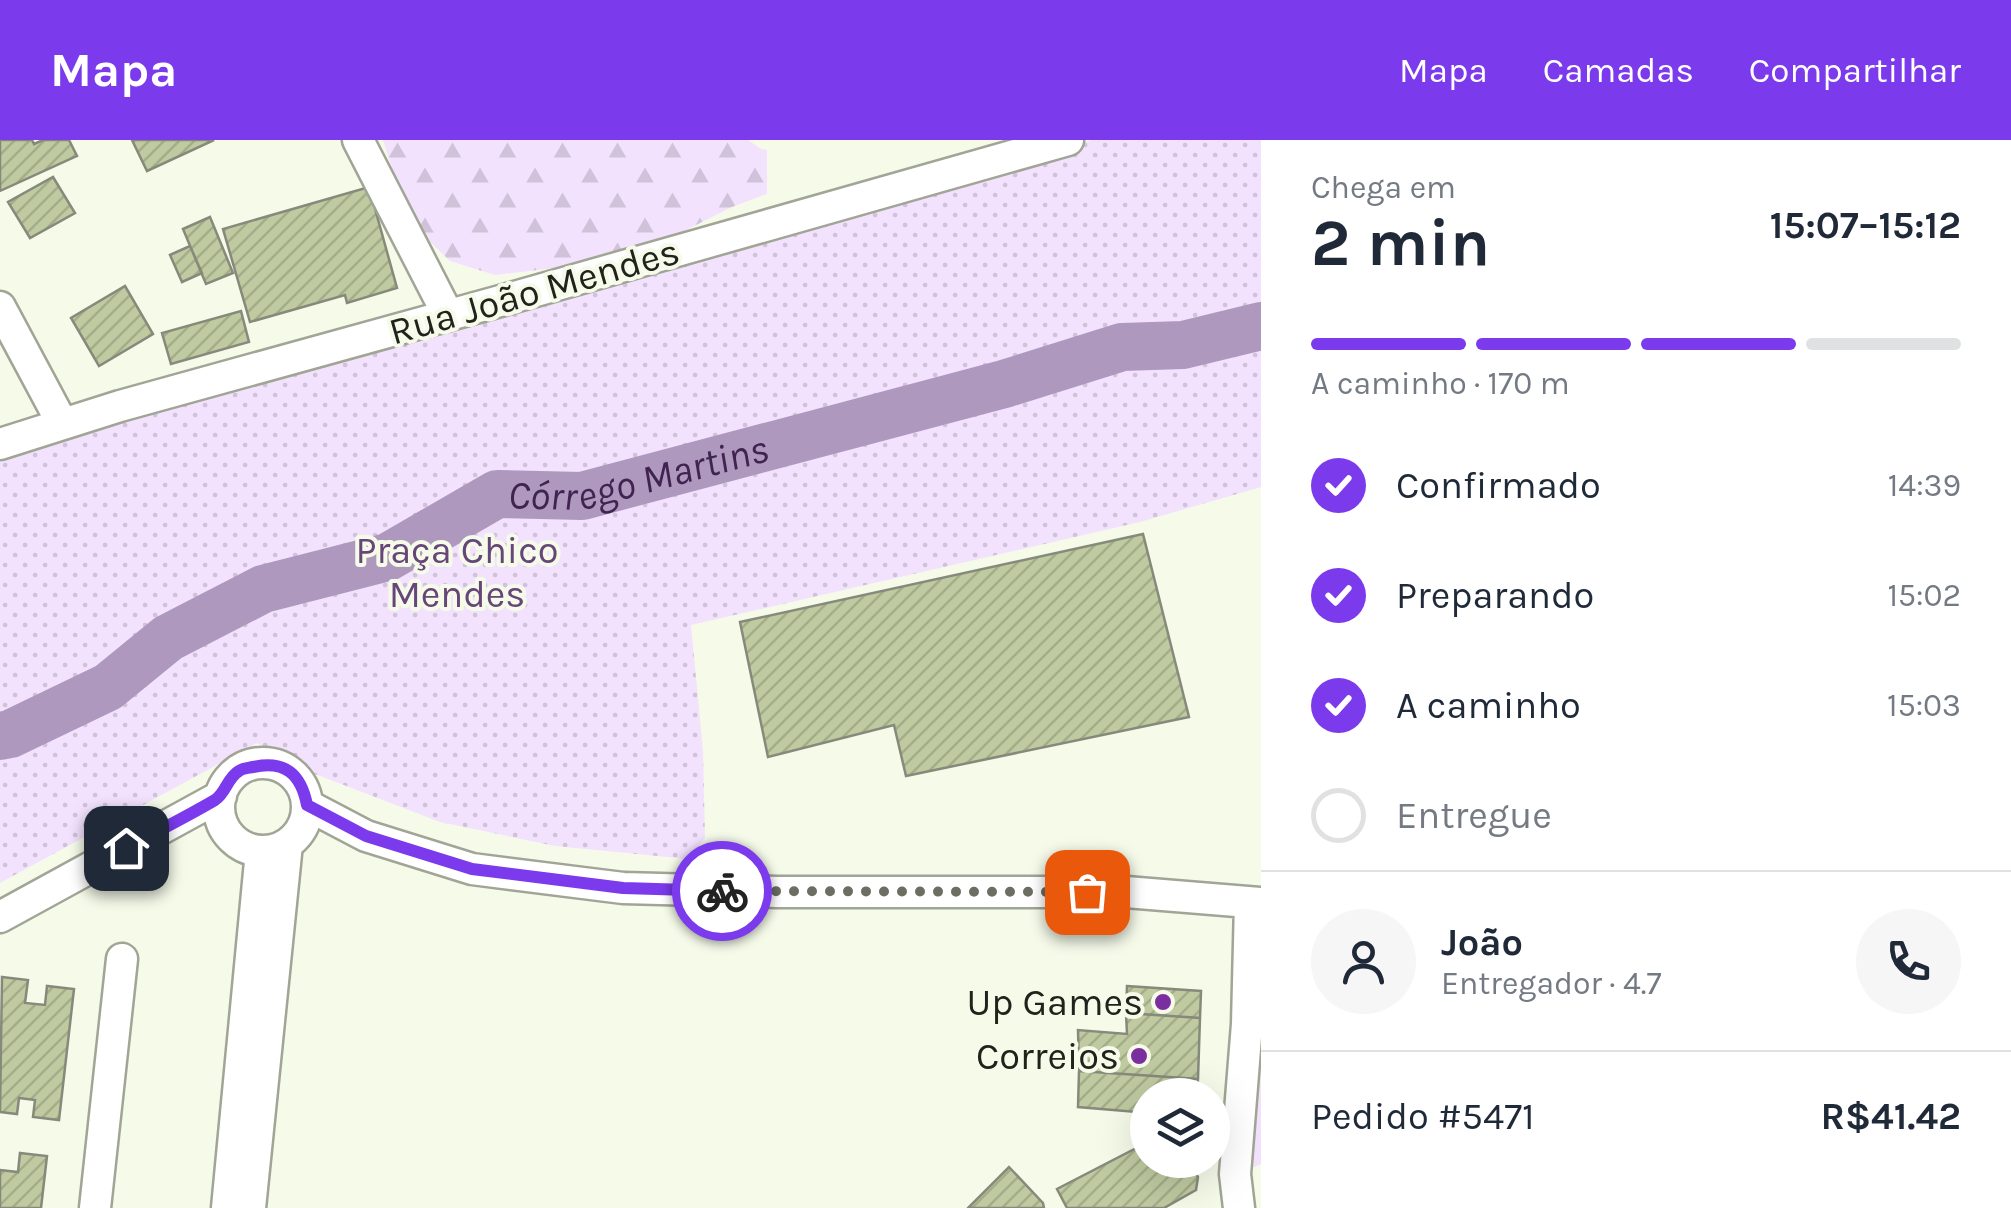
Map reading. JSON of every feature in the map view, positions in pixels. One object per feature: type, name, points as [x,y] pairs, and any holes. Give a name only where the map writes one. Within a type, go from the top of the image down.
[{"type":"street","points":[[358,140],[448,315]]},
{"type":"street","name":"Rua João Mendes","points":[[0,444],[1068,140]]},
{"type":"street","points":[[0,307],[62,424]]},
{"type":"street","points":[[270,764],[284,768],[304,790],[306,820],[298,834],[274,848],[248,848],[226,831],[221,818],[221,796],[241,769],[270,764]]},
{"type":"street","points":[[0,917],[221,796]]},
{"type":"street","points":[[307,805],[366,836],[472,869],[623,888],[1126,892],[1256,903],[1236,1174],[1239,1208],[1261,1197]]},
{"type":"street","points":[[227,1208],[274,848]]},
{"type":"street","points":[[250,1208],[274,848]]},
{"type":"street","points":[[95,1208],[122,959]]},
{"type":"green space","points":[[383,140],[748,140],[767,150],[767,194],[662,242],[571,266],[495,275],[450,261],[424,236],[401,197]]},
{"type":"green space","name":"Praça Chico Mendes","points":[[1092,140],[1261,140],[1261,487],[1140,522],[691,625],[703,751],[705,838],[688,859],[555,846],[440,822],[302,769],[257,743],[0,883],[0,450]]},
{"type":"green space","points":[[1261,1073],[1261,1164],[1252,1168]]},
{"type":"building","points":[[0,140],[32,140],[34,144],[69,140],[77,156],[0,191]]},
{"type":"building","points":[[132,140],[214,140],[147,171]]},
{"type":"building","points":[[53,177],[75,213],[30,238],[8,202]]},
{"type":"building","points":[[369,187],[397,288],[347,303],[345,295],[250,322],[223,229]]},
{"type":"building","points":[[210,217],[233,273],[206,284],[183,229]]},
{"type":"building","points":[[190,246],[202,273],[182,282],[170,255]]},
{"type":"building","points":[[125,286],[153,334],[99,366],[71,318]]},
{"type":"building","points":[[241,311],[249,342],[171,364],[162,333]]},
{"type":"building","points":[[1143,534],[1189,717],[906,776],[894,725],[768,757],[740,622]]},
{"type":"building","points":[[2,977],[28,980],[25,1003],[45,1005],[47,986],[74,989],[59,1120],[33,1117],[35,1100],[19,1098],[17,1114],[0,1112]]},
{"type":"building","name":"Up Games","points":[[1127,986],[1201,991],[1200,1018],[1126,1013]]},
{"type":"building","name":"Correios","points":[[1126,1013],[1200,1018],[1198,1078],[1079,1071],[1078,1030],[1127,1034]]},
{"type":"building","points":[[1079,1071],[1183,1078],[1130,1078],[1130,1111],[1078,1107]]},
{"type":"building","points":[[1130,1151],[1130,1178],[1198,1178],[1196,1190],[1164,1208],[1067,1208],[1057,1189]]},
{"type":"building","points":[[20,1153],[47,1156],[41,1208],[0,1208],[0,1170],[18,1172]]},
{"type":"building","points":[[1009,1167],[1044,1208],[968,1208]]},
{"type":"waterway","name":"Córrego Martins","points":[[0,736],[108,687],[168,638],[263,589],[388,557],[497,494],[582,496],[1004,384],[1122,347],[1183,345],[1261,326]]},
{"type":"way so far","points":[[722,891],[1087,892]]},
{"type":"place","name":"Up Games","points":[[1163,1002]]},
{"type":"place","name":"Correios","points":[[1139,1056]]},
{"type":"route","points":[[126,848],[221,796],[241,769],[270,764],[284,768],[296,778],[307,805],[336,821],[366,836],[472,869],[623,888],[722,891]]}]
